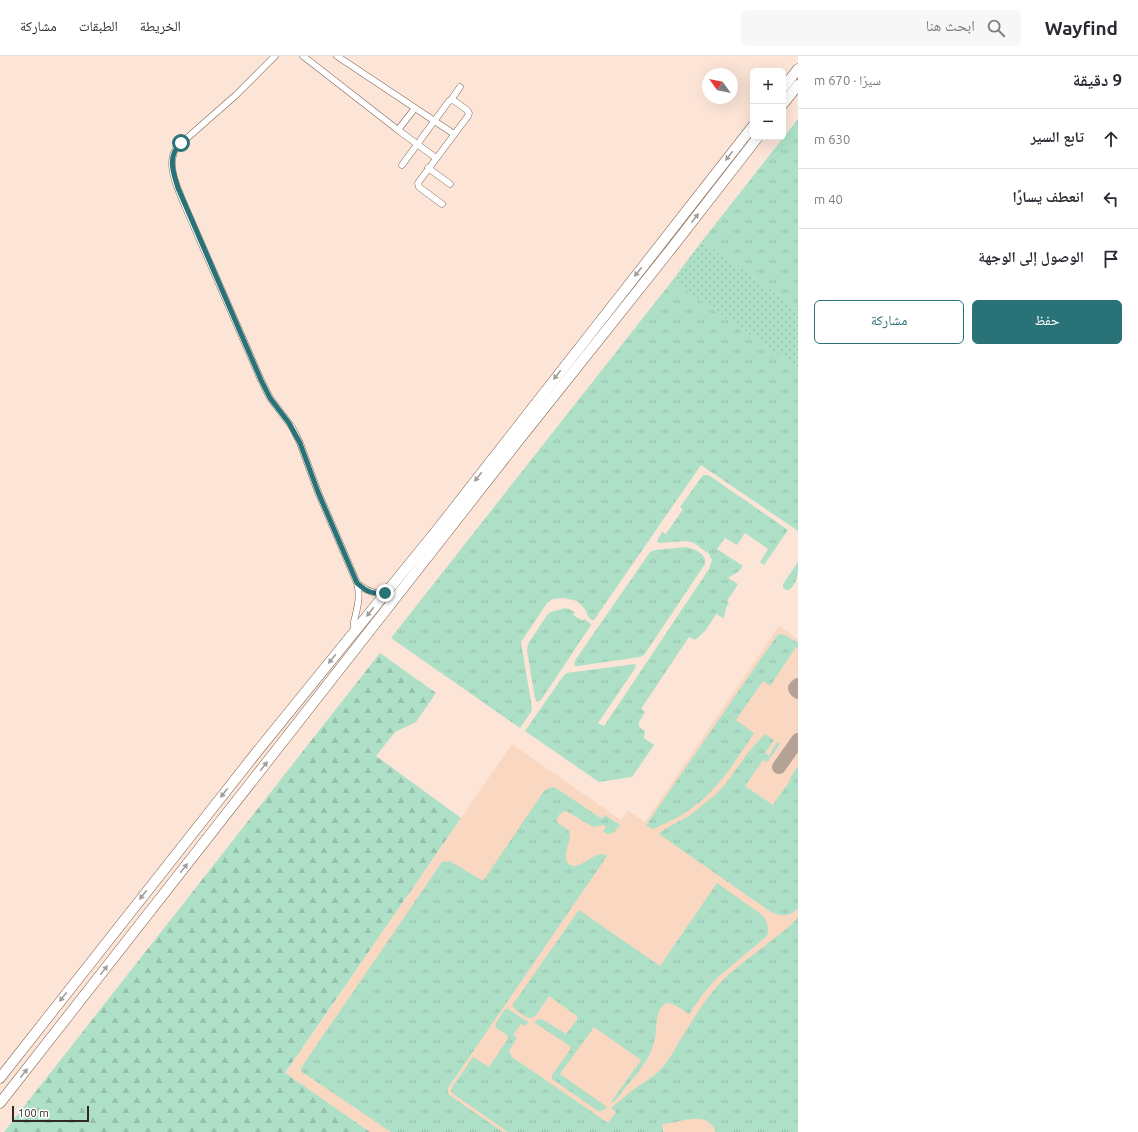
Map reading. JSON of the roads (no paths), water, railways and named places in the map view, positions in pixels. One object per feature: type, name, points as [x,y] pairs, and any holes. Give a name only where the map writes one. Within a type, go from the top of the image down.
[{"type":"highway","points":[[786,84],[798,69]]},
{"type":"highway","points":[[786,100],[798,85]]},
{"type":"highway","points":[[0,1078],[256,753],[437,530],[750,130]]},
{"type":"highway","points":[[0,1104],[756,140]]},
{"type":"highway","points":[[662,241],[671,249]]},
{"type":"highway","points":[[357,629],[366,636]]},
{"type":"street","points":[[275,56],[236,95],[178,146],[173,156],[173,169],[184,206],[261,380],[270,398],[289,423],[300,443],[318,492],[357,583],[359,599],[354,622],[354,626],[357,629]]},
{"type":"street","points":[[303,56],[436,158]]},
{"type":"street","points":[[337,56],[454,134]]},
{"type":"street","points":[[402,165],[460,86]]},
{"type":"street","points":[[442,204],[419,187],[418,182],[468,116],[468,110],[451,100]]},
{"type":"street","points":[[398,130],[415,108]]},
{"type":"street","points":[[428,168],[450,184]]},
{"type":"street","points":[[357,583],[371,592],[385,593]]}]
